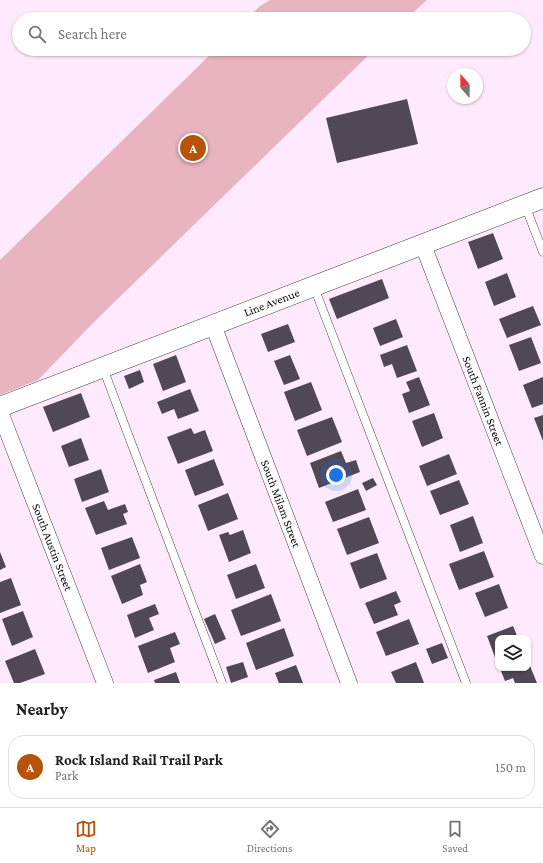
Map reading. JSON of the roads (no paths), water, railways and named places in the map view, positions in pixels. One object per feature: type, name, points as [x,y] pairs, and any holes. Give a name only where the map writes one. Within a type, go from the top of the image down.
[{"type":"street","name":"Line Avenue","points":[[0,407],[534,202]]},
{"type":"street","name":"South Fannin Street","points":[[423,245],[543,556]]},
{"type":"street","name":"South Milam Street","points":[[213,325],[350,683]]},
{"type":"street","name":"South Austin Street","points":[[0,412],[104,683]]},
{"type":"lane","points":[[534,202],[543,252]]},
{"type":"lane","points":[[314,287],[466,683]]},
{"type":"lane","points":[[103,367],[222,683]]},
{"type":"place","name":"Rock Island Rail Trail Park","points":[[193,148]]}]
